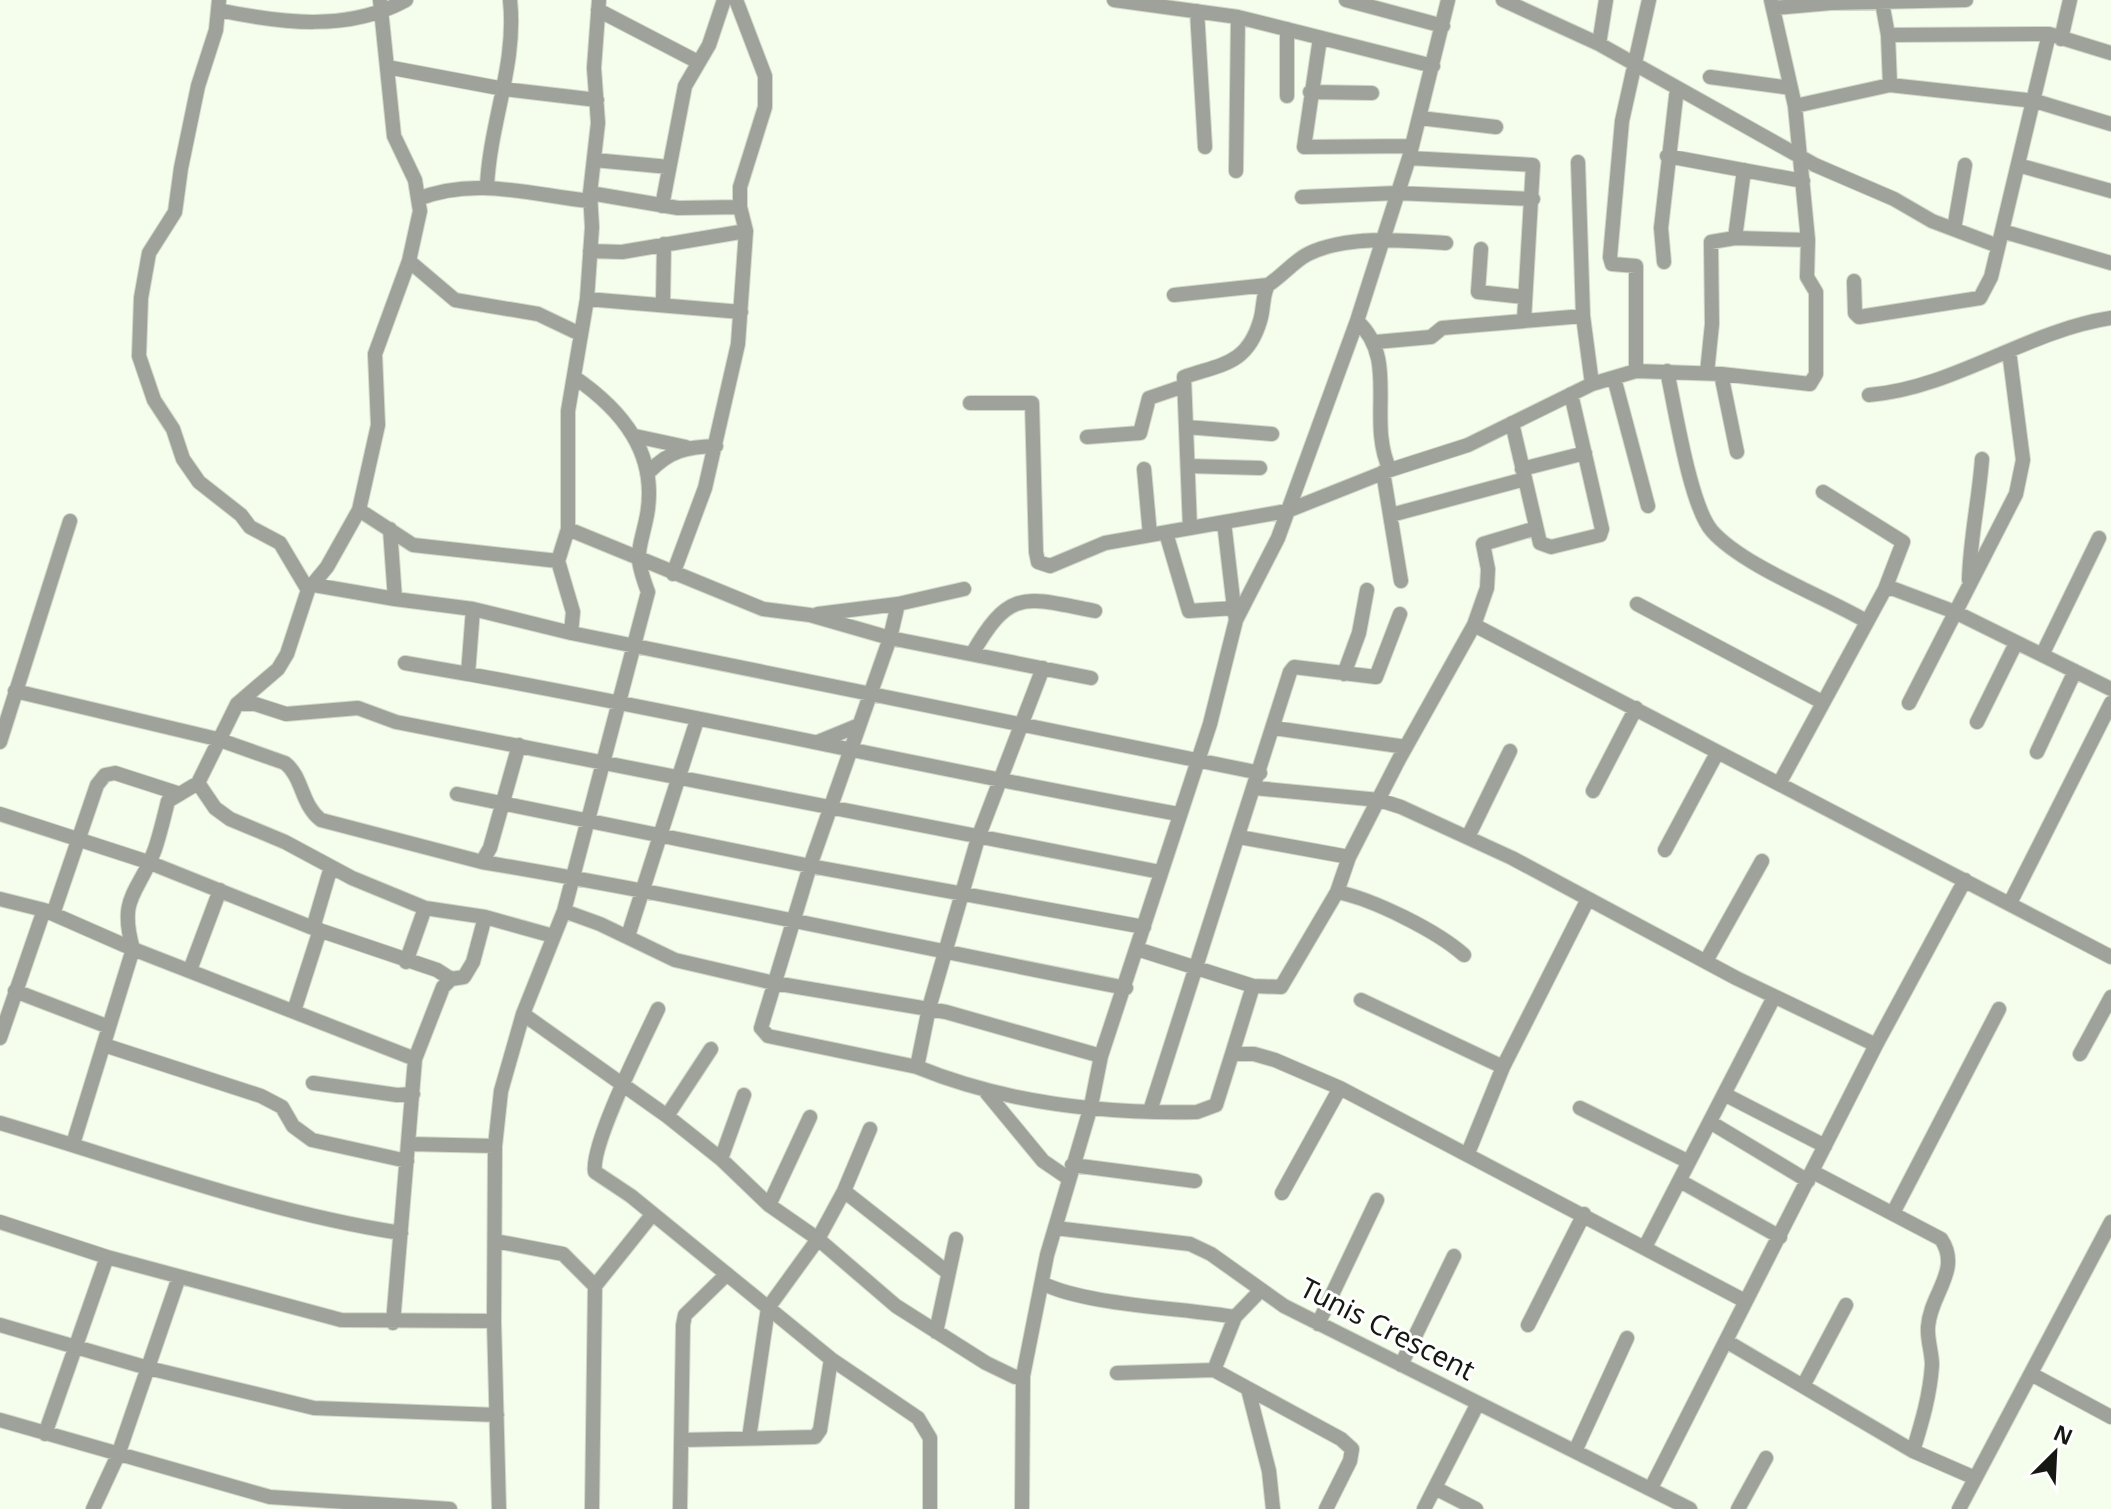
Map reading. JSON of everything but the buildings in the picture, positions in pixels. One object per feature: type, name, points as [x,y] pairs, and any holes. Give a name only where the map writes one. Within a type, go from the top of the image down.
[{"type":"street","points":[[406,0],[309,22],[269,20],[218,5],[216,30],[198,86],[175,212],[149,253],[141,298],[139,356],[154,400],[173,429],[183,459],[199,482],[241,515],[250,527],[280,543],[311,588],[473,609],[633,649],[1260,773]]},
{"type":"street","points":[[487,186],[488,165],[511,54],[510,0]]},
{"type":"street","points":[[662,206],[685,86],[709,45],[724,0]]},
{"type":"street","points":[[673,574],[698,510],[716,446],[741,312],[746,231],[740,207],[740,187],[765,107],[765,76],[736,0]]},
{"type":"street","points":[[1114,0],[1238,17],[1433,66]]},
{"type":"street","points":[[1346,0],[1443,26]]},
{"type":"street","points":[[1022,1509],[1023,1376],[1055,1228],[1091,1106],[1101,1056],[1126,988],[1178,814],[1198,761],[1235,614],[1278,538],[1357,321],[1411,152],[1448,0]]},
{"type":"street","points":[[1503,0],[1599,44],[1801,157],[1954,229],[1998,246]]},
{"type":"street","points":[[1599,44],[1606,0]]},
{"type":"street","points":[[1636,371],[1636,266],[1610,262],[1622,121],[1649,0]]},
{"type":"street","points":[[970,403],[1032,403],[1038,562],[1050,566],[1105,543],[1287,511],[1387,471],[1468,445],[1592,384],[1636,371],[1714,374],[1810,384],[1814,380],[1816,292],[1807,277],[1808,240],[1795,106],[1773,4],[1966,0]]},
{"type":"street","points":[[1854,281],[1855,313],[1859,317],[1980,298],[1986,290],[2035,101],[2070,0]]},
{"type":"street","points":[[1882,2],[1888,35],[1890,85]]},
{"type":"street","points":[[571,633],[573,612],[558,561],[568,529],[571,462],[567,425],[587,299],[597,100],[594,68],[598,5],[698,62]]},
{"type":"street","points":[[73,1144],[133,949],[125,922],[128,902],[148,862],[168,801],[198,783],[217,739],[237,704],[278,669],[287,654],[311,588],[359,510],[378,425],[375,354],[409,261],[420,211],[415,180],[394,136],[381,7]]},
{"type":"street","points":[[1197,11],[1205,147]]},
{"type":"street","points":[[1236,171],[1238,17]]},
{"type":"street","points":[[1287,29],[1287,96]]},
{"type":"street","points":[[1888,35],[2055,36],[2111,53]]},
{"type":"street","points":[[1320,38],[1304,147],[1411,152],[1533,165],[1524,320]]},
{"type":"street","points":[[387,67],[504,89],[597,100]]},
{"type":"street","points":[[1710,77],[1791,88]]},
{"type":"street","points":[[1795,106],[1890,85],[2035,101],[2111,124]]},
{"type":"street","points":[[1664,262],[1661,228],[1677,88]]},
{"type":"street","points":[[1310,92],[1372,93]]},
{"type":"street","points":[[1420,118],[1496,127]]},
{"type":"street","points":[[1667,156],[1803,181]]},
{"type":"street","points":[[594,160],[669,167]]},
{"type":"street","points":[[1578,162],[1583,316],[1592,384]]},
{"type":"street","points":[[1954,229],[1965,165]]},
{"type":"street","points":[[2018,165],[2111,191]]},
{"type":"street","points":[[1735,238],[1744,170]]},
{"type":"street","points":[[418,199],[436,192],[487,186],[662,206],[740,207]]},
{"type":"street","points":[[1302,197],[1397,193],[1533,199]]},
{"type":"street","points":[[590,251],[622,252],[746,231]]},
{"type":"street","points":[[2002,231],[2111,263]]},
{"type":"street","points":[[1174,295],[1268,285],[1307,254],[1332,246],[1383,238],[1446,243]]},
{"type":"street","points":[[1737,452],[1714,374],[1711,242],[1735,238],[1808,240]]},
{"type":"street","points":[[663,304],[664,244]]},
{"type":"street","points":[[1481,249],[1478,292],[1524,297]]},
{"type":"street","points":[[409,261],[455,300],[538,314],[580,334]]},
{"type":"street","points":[[1190,528],[1184,377],[1222,368],[1250,346],[1261,320],[1268,285]]},
{"type":"street","points":[[587,299],[741,312]]},
{"type":"street","points":[[1376,342],[1431,337],[1442,328],[1583,316]]},
{"type":"street","points":[[1869,395],[1927,382],[2009,351],[2032,338],[2111,318]]},
{"type":"street","points":[[1357,321],[1376,342],[1381,432],[1401,581]]},
{"type":"street","points":[[1909,703],[2016,494],[2023,460],[2009,351]]},
{"type":"street","points":[[1667,371],[1693,482],[1710,529],[1727,545],[1866,621]]},
{"type":"street","points":[[499,1509],[494,1321],[495,1146],[501,1091],[523,1014],[560,922],[648,592],[636,558],[647,512],[649,472],[635,436],[597,393],[574,377]]},
{"type":"street","points":[[1614,378],[1648,506]]},
{"type":"street","points":[[1087,437],[1140,433],[1149,398],[1184,386]]},
{"type":"street","points":[[1512,423],[1536,528],[1544,547],[1600,535],[1602,529],[1571,394]]},
{"type":"street","points":[[1187,427],[1272,434]]},
{"type":"street","points":[[635,436],[687,447],[716,446]]},
{"type":"street","points":[[649,472],[671,453],[687,447]]},
{"type":"street","points":[[1391,515],[1585,453]]},
{"type":"street","points":[[1969,584],[1970,543],[1978,510],[1982,459]]},
{"type":"street","points":[[1188,466],[1260,468]]},
{"type":"street","points":[[1144,469],[1150,535]]},
{"type":"street","points":[[1779,784],[1885,589],[1903,542],[1823,492]]},
{"type":"street","points":[[359,510],[413,545],[558,561]]},
{"type":"street","points":[[0,742],[70,521]]},
{"type":"street","points":[[1224,522],[1235,614]]},
{"type":"street","points":[[1137,949],[1253,986],[1281,987],[1337,892],[1349,857],[1474,625],[1487,588],[1488,569],[1483,544],[1536,528]]},
{"type":"street","points":[[390,529],[395,599]]},
{"type":"street","points":[[568,529],[763,609],[810,615],[890,638],[1091,678]]},
{"type":"street","points":[[1166,533],[1189,611],[1235,614]]},
{"type":"street","points":[[2042,655],[2099,538]]},
{"type":"street","points":[[810,615],[898,604],[964,589]]},
{"type":"street","points":[[1885,589],[1894,589],[1955,612],[2111,689]]},
{"type":"street","points":[[1344,674],[1359,633],[1367,590]]},
{"type":"street","points":[[972,654],[993,617],[1008,606],[1028,601],[1095,611]]},
{"type":"street","points":[[898,604],[890,638],[829,807],[774,983],[761,1028],[768,1036],[917,1067],[986,1092],[1022,1100],[1197,1112],[1216,1105],[1253,986]]},
{"type":"street","points":[[1637,604],[1822,702]]},
{"type":"street","points":[[468,674],[473,609]]},
{"type":"street","points":[[1150,1111],[1294,667],[1376,677],[1400,614]]},
{"type":"street","points":[[1474,625],[2111,957]]},
{"type":"street","points":[[1977,722],[2016,643]]},
{"type":"street","points":[[405,663],[818,742],[1001,782],[1178,814]]},
{"type":"street","points":[[917,1067],[929,1008],[978,838],[1043,668]]},
{"type":"street","points":[[2037,752],[2075,671]]},
{"type":"street","points":[[15,691],[217,739],[293,769],[309,811],[321,820],[482,862],[642,889],[793,923],[1126,988]]},
{"type":"street","points":[[2010,903],[2111,703]]},
{"type":"street","points":[[237,704],[255,704],[286,714],[358,708],[396,722],[1160,872]]},
{"type":"street","points":[[1593,791],[1636,708]]},
{"type":"street","points":[[628,936],[697,720]]},
{"type":"street","points":[[818,742],[857,726]]},
{"type":"street","points":[[1274,728],[1406,747]]},
{"type":"street","points":[[482,862],[490,848],[519,745]]},
{"type":"street","points":[[1468,837],[1510,751]]},
{"type":"street","points":[[1665,850],[1717,753]]},
{"type":"street","points":[[0,1038],[15,991],[78,840],[97,785],[105,775],[115,773],[177,793]]},
{"type":"street","points":[[198,783],[215,808],[230,819],[425,908],[485,917],[560,922],[628,936],[675,960],[774,983],[929,1008],[1057,1041],[1101,1056]]},
{"type":"street","points":[[1255,788],[1379,800],[1468,837],[1774,997],[1876,1045]]},
{"type":"street","points":[[457,794],[502,805],[588,818],[810,866],[1144,927]]},
{"type":"street","points":[[0,814],[148,862],[317,929],[406,962],[437,970],[451,979]]},
{"type":"street","points":[[1239,837],[1349,857]]},
{"type":"street","points":[[1706,961],[1762,861]]},
{"type":"street","points":[[294,1011],[331,867]]},
{"type":"street","points":[[1651,1488],[1876,1045],[1965,880]]},
{"type":"street","points":[[190,970],[220,890]]},
{"type":"street","points":[[1337,892],[1371,903],[1452,944],[1464,955]]},
{"type":"street","points":[[0,899],[48,912],[133,949],[415,1059]]},
{"type":"street","points":[[1468,1153],[1503,1067],[1588,899]]},
{"type":"street","points":[[406,962],[425,908]]},
{"type":"street","points":[[393,1323],[415,1059],[443,987],[451,979],[464,977],[473,962],[485,917]]},
{"type":"street","points":[[15,991],[109,1027]]},
{"type":"street","points":[[1645,1247],[1774,997]]},
{"type":"street","points":[[2080,1054],[2111,997]]},
{"type":"street","points":[[1361,1000],[1503,1067]]},
{"type":"street","points":[[658,1009],[623,1084],[593,1168],[599,1178],[631,1196],[651,1216],[831,1359],[925,1425],[930,1438],[930,1509]]},
{"type":"street","points":[[1893,1213],[1999,1009]]},
{"type":"street","points":[[523,1014],[667,1116],[721,1159],[769,1205],[818,1239],[896,1306],[986,1363],[1015,1377],[1023,1376]]},
{"type":"street","points":[[104,1045],[261,1096],[282,1107],[293,1126],[312,1140],[407,1161]]},
{"type":"street","points":[[667,1116],[711,1049]]},
{"type":"street","points":[[1232,1054],[1254,1054],[1275,1060],[1340,1088],[1745,1301]]},
{"type":"street","points":[[313,1083],[397,1095],[413,1094]]},
{"type":"street","points":[[1282,1193],[1340,1088]]},
{"type":"street","points":[[986,1092],[1043,1161],[1070,1171],[1195,1181]]},
{"type":"street","points":[[1724,1094],[1825,1146]]},
{"type":"street","points":[[721,1159],[744,1095]]},
{"type":"street","points":[[1580,1108],[1689,1162]]},
{"type":"street","points":[[769,1205],[810,1117]]},
{"type":"street","points":[[1710,1122],[1810,1176],[1893,1213],[1941,1239],[1949,1252],[1950,1265],[1928,1324],[1932,1361],[1928,1405],[1913,1451]]},
{"type":"street","points":[[0,1123],[73,1144],[117,1161],[334,1223],[401,1233]]},
{"type":"street","points":[[749,1438],[768,1308],[818,1239],[844,1191],[870,1129]]},
{"type":"street","points":[[410,1144],[495,1146]]},
{"type":"street","points":[[1680,1181],[1780,1237]]},
{"type":"street","points":[[844,1191],[947,1272]]},
{"type":"street","points":[[1318,1324],[1377,1200]]},
{"type":"street","points":[[1528,1325],[1584,1214]]},
{"type":"street","points":[[592,1509],[595,1286],[651,1216]]},
{"type":"street","points":[[0,1222],[107,1257],[341,1320],[393,1323],[494,1321]]},
{"type":"street","name":"Tunis Crescent","points":[[1055,1228],[1190,1244],[1211,1254],[1261,1290],[1318,1324],[1576,1449],[1690,1509]]},
{"type":"street","points":[[1959,1509],[2110,1229]]},
{"type":"street","points":[[936,1332],[956,1239]]},
{"type":"street","points":[[495,1241],[563,1254],[595,1286]]},
{"type":"street","points":[[1401,1365],[1454,1256]]},
{"type":"street","points":[[45,1434],[107,1257]]},
{"type":"street","points":[[680,1509],[685,1315],[727,1274]]},
{"type":"street","points":[[99,1507],[179,1277]]},
{"type":"street","points":[[1041,1287],[1235,1317]]},
{"type":"street","points":[[1214,1370],[1235,1317],[1261,1290]]},
{"type":"street","points":[[1803,1386],[1846,1305]]},
{"type":"street","points":[[0,1325],[148,1368],[314,1408],[497,1415]]},
{"type":"street","points":[[1576,1449],[1627,1338]]},
{"type":"street","points":[[1726,1341],[1913,1451],[1975,1478]]},
{"type":"street","points":[[681,1440],[815,1437],[820,1430],[831,1359]]},
{"type":"street","points":[[1117,1373],[1214,1370],[1341,1439],[1352,1449],[1350,1461],[1326,1509]]},
{"type":"street","points":[[2033,1375],[2111,1417]]},
{"type":"street","points":[[1248,1389],[1267,1461],[1273,1509]]},
{"type":"street","points":[[1424,1509],[1478,1403]]},
{"type":"street","points":[[0,1420],[270,1497],[450,1509]]},
{"type":"street","points":[[1738,1509],[1766,1458]]},
{"type":"street","points":[[1435,1488],[1476,1509]]}]
